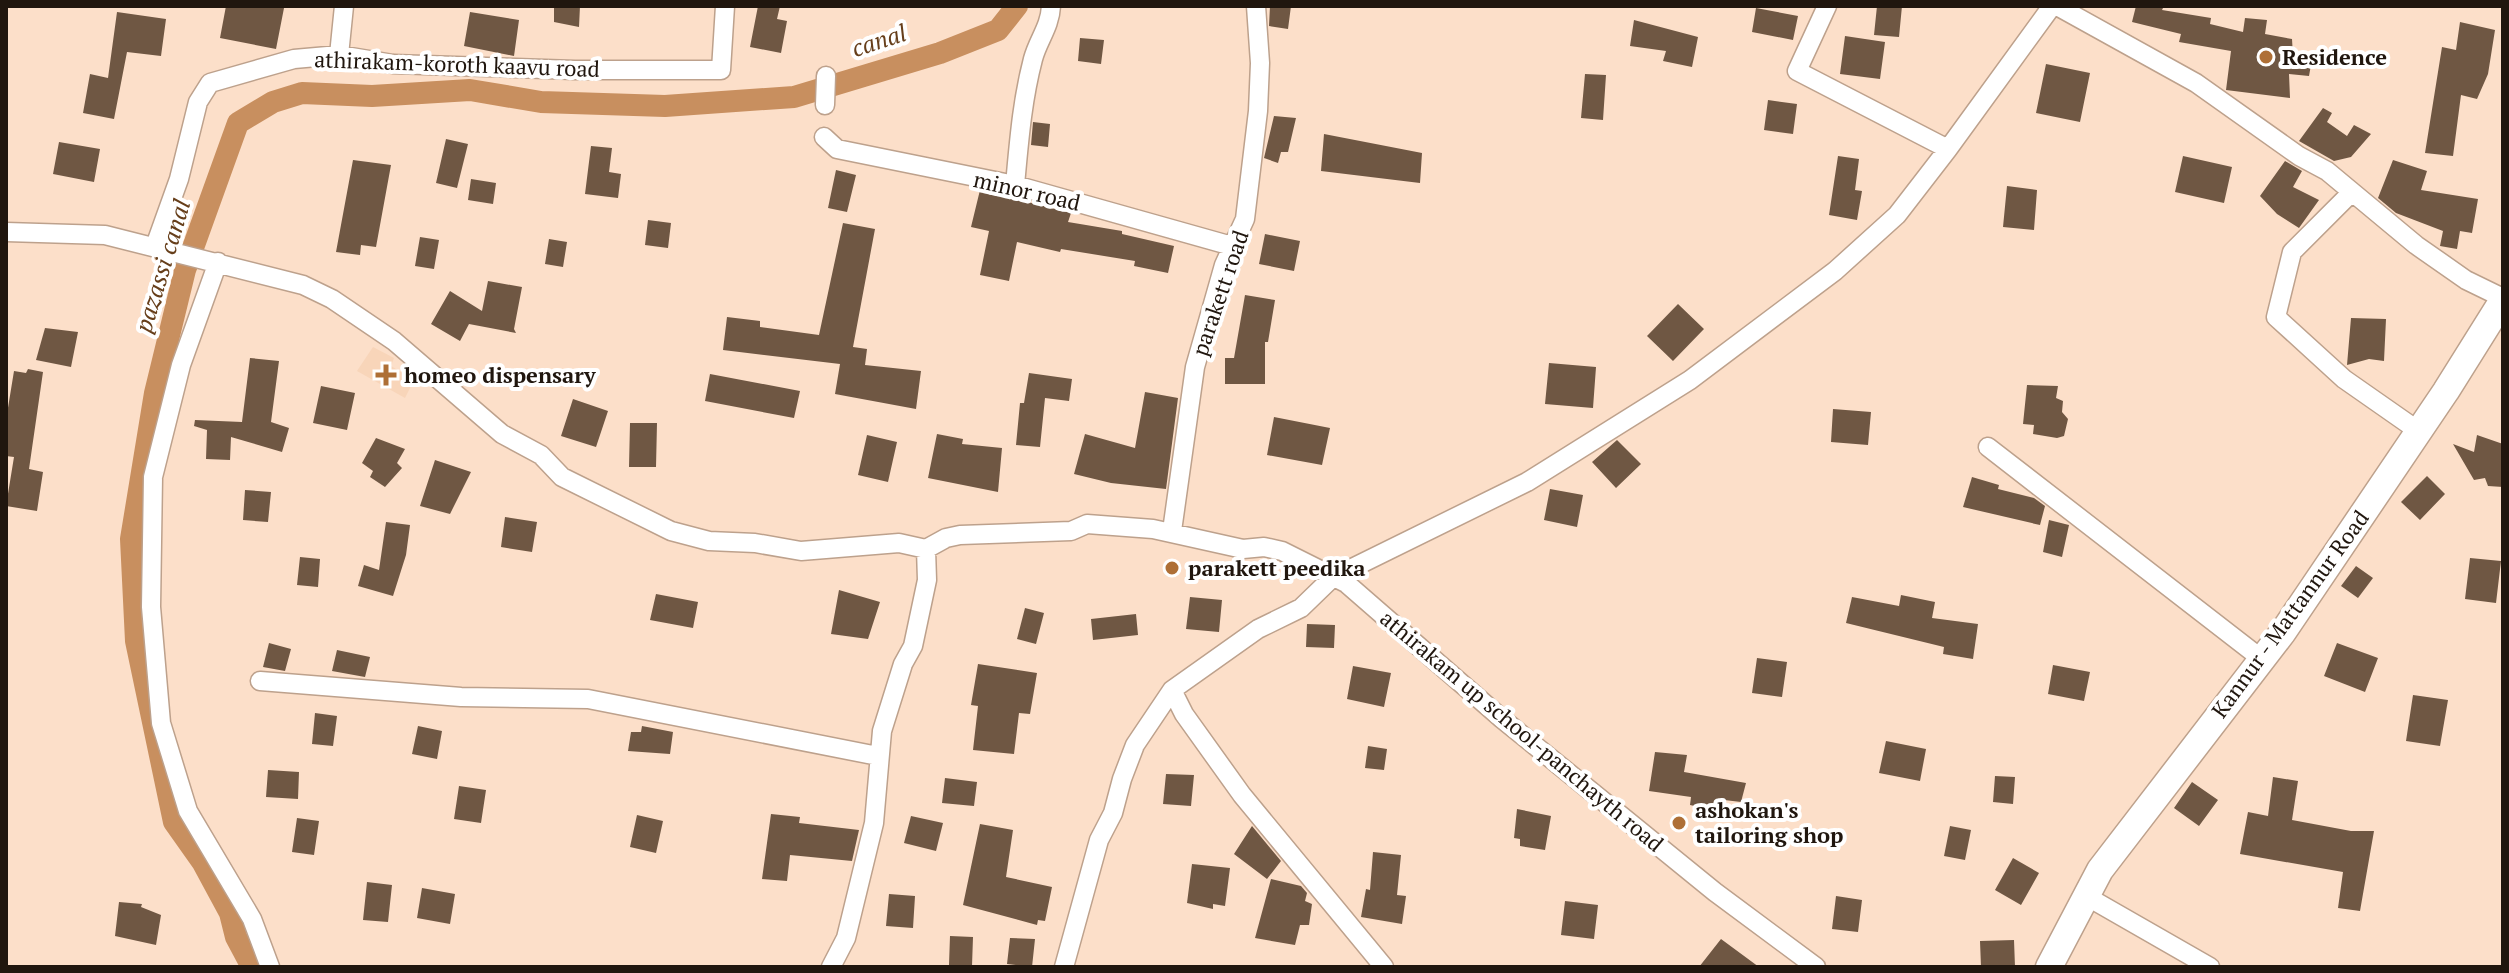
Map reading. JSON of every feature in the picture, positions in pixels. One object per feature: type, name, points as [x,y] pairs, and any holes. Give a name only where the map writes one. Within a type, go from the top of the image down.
[{"type":"main road","name":"Kannur - Mattannur Road","points":[[2049,967],[2100,870],[2263,660],[2446,391],[2503,299]]},
{"type":"street","points":[[339,55],[344,6]]},
{"type":"street","name":"athirakam-koroth kaavu road","points":[[155,246],[179,179],[198,102],[210,83],[294,59],[339,55],[393,64],[575,70],[721,70],[725,6]]},
{"type":"street","points":[[1015,185],[1023,99],[1034,54],[1050,23],[1051,6]]},
{"type":"street","name":"parakett road","points":[[1172,531],[1195,367],[1232,246],[1245,219],[1258,111],[1260,63],[1256,6]]},
{"type":"street","points":[[1827,6],[1797,71],[1948,149]]},
{"type":"street","points":[[1064,967],[1099,840],[1113,813],[1135,745],[1172,690],[1258,629],[1301,608],[1332,578],[1527,482],[1690,380],[1835,271],[1897,215],[2055,6],[2196,83],[2352,192],[2416,245],[2466,280],[2503,299]]},
{"type":"street","points":[[825,105],[826,76]]},
{"type":"street","name":"minor road","points":[[824,137],[837,149],[1015,185],[1232,246]]},
{"type":"street","points":[[2352,192],[2292,252],[2276,317],[2344,379],[2417,430]]},
{"type":"street","name":"athirakam up school-panchayth road","points":[[6,232],[92,234],[288,278],[332,299],[394,341],[502,434],[541,455],[562,477],[671,531],[709,541],[755,543],[801,551],[899,543],[926,549],[946,538],[960,535],[1071,531],[1087,524],[1172,531],[1243,549],[1264,547],[1282,551],[1346,583],[1501,718],[1715,892],[1816,967]]},
{"type":"street","points":[[218,262],[181,365],[153,477],[151,607],[161,723],[188,811],[252,919],[270,967]]},
{"type":"street","points":[[1988,447],[2263,660]]},
{"type":"street","points":[[831,967],[846,938],[874,823],[878,756],[890,701],[916,634],[927,580],[926,549]]},
{"type":"street","points":[[260,681],[461,697],[588,699],[878,756]]},
{"type":"street","points":[[1172,690],[1184,714],[1242,795],[1384,967]]},
{"type":"street","points":[[2086,896],[2210,967]]},
{"type":"shaded area","name":"homeo dispensary","points":[[373,347],[394,358],[391,366],[414,380],[405,398],[357,371]]},
{"type":"building","points":[[226,6],[284,8],[276,49],[220,38]]},
{"type":"building","points":[[554,6],[580,6],[579,27],[554,22]]},
{"type":"building","points":[[758,6],[780,6],[777,19],[787,21],[781,53],[750,47]]},
{"type":"building","points":[[1270,6],[1291,6],[1288,29],[1269,26]]},
{"type":"building","points":[[1877,6],[1902,6],[1899,37],[1874,35]]},
{"type":"building","name":"Residence","points":[[2136,6],[2164,6],[2162,10],[2211,18],[2210,24],[2243,32],[2245,18],[2267,20],[2265,34],[2292,39],[2293,56],[2312,59],[2309,76],[2289,74],[2290,98],[2226,90],[2231,51],[2179,42],[2181,34],[2132,22]]},
{"type":"building","points":[[1756,8],[1798,16],[1793,40],[1752,32]]},
{"type":"building","points":[[117,12],[166,19],[161,56],[127,52],[114,119],[83,113],[90,74],[108,78]]},
{"type":"building","points":[[470,12],[519,20],[514,56],[464,46]]},
{"type":"building","points":[[1634,20],[1698,37],[1692,67],[1663,61],[1666,51],[1630,46]]},
{"type":"building","name":"Residence","points":[[2460,22],[2495,30],[2488,74],[2477,99],[2461,95],[2453,156],[2425,153],[2442,47],[2456,50]]},
{"type":"building","points":[[1845,36],[1885,42],[1880,79],[1840,74]]},
{"type":"building","points":[[1080,38],[1104,40],[1101,64],[1078,61]]},
{"type":"building","points":[[2046,64],[2090,73],[2080,122],[2036,113]]},
{"type":"building","points":[[1585,74],[1606,75],[1603,120],[1581,118]]},
{"type":"building","points":[[1768,100],[1797,104],[1793,134],[1764,130]]},
{"type":"building","name":"Residence","points":[[2323,108],[2332,113],[2327,122],[2347,136],[2354,125],[2371,134],[2351,157],[2334,161],[2299,141]]},
{"type":"building","points":[[1274,116],[1296,118],[1288,152],[1281,152],[1278,163],[1264,158]]},
{"type":"building","points":[[1033,122],[1050,124],[1048,147],[1031,145]]},
{"type":"building","points":[[1324,134],[1422,153],[1420,183],[1321,171]]},
{"type":"building","points":[[446,139],[468,144],[457,188],[436,183]]},
{"type":"building","points":[[59,142],[100,149],[94,182],[53,174]]},
{"type":"building","points":[[591,146],[612,148],[609,172],[621,174],[618,198],[585,194]]},
{"type":"building","points":[[1838,156],[1859,159],[1855,190],[1862,191],[1857,220],[1829,215]]},
{"type":"building","points":[[2183,156],[2232,167],[2224,203],[2175,192]]},
{"type":"building","points":[[353,160],[391,165],[376,247],[361,245],[360,255],[336,252]]},
{"type":"building","points":[[2393,160],[2427,171],[2421,190],[2478,199],[2472,233],[2460,231],[2457,249],[2440,246],[2443,231],[2396,213],[2378,198]]},
{"type":"building","points":[[2285,161],[2302,171],[2293,187],[2319,200],[2299,228],[2277,214],[2260,196]]},
{"type":"building","points":[[836,170],[856,175],[847,212],[828,208]]},
{"type":"building","points":[[471,179],[496,183],[493,204],[468,200]]},
{"type":"building","points":[[2007,186],[2037,190],[2034,230],[2003,227]]},
{"type":"building","points":[[980,190],[1071,213],[1068,222],[1122,231],[1122,234],[1174,246],[1168,273],[1134,266],[1135,261],[1061,249],[1060,252],[1017,242],[1009,281],[980,275],[989,231],[971,227]]},
{"type":"building","points":[[648,220],[671,223],[668,248],[645,245]]},
{"type":"building","points":[[843,223],[875,229],[853,347],[867,349],[865,365],[921,371],[916,409],[835,394],[840,364],[723,350],[727,317],[760,321],[760,327],[819,335]]},
{"type":"building","points":[[1265,234],[1300,241],[1294,271],[1259,264]]},
{"type":"building","points":[[420,237],[439,240],[434,269],[415,266]]},
{"type":"building","points":[[549,239],[567,242],[563,267],[545,264]]},
{"type":"building","points":[[488,281],[522,287],[514,329],[516,333],[469,324],[460,341],[431,324],[450,291],[482,311]]},
{"type":"building","points":[[1245,295],[1275,300],[1268,342],[1265,342],[1265,384],[1225,384],[1225,358],[1234,358]]},
{"type":"building","points":[[1678,304],[1704,329],[1673,361],[1647,336]]},
{"type":"building","points":[[2351,318],[2386,319],[2384,361],[2369,359],[2347,365]]},
{"type":"building","points":[[45,328],[78,332],[71,367],[36,360]]},
{"type":"building","points":[[250,358],[279,361],[271,422],[289,428],[282,452],[231,437],[230,460],[206,459],[207,430],[194,426],[195,420],[242,422]]},
{"type":"building","points":[[1549,363],[1596,367],[1593,408],[1545,404]]},
{"type":"building","points":[[28,369],[43,372],[29,469],[43,472],[37,511],[6,506],[14,457],[6,456],[6,420],[14,371],[26,373]]},
{"type":"building","points":[[1029,373],[1072,379],[1069,401],[1045,398],[1040,447],[1016,445],[1020,403],[1024,403]]},
{"type":"building","points":[[710,374],[800,391],[794,418],[705,401]]},
{"type":"building","points":[[2027,385],[2058,386],[2056,398],[2063,401],[2062,412],[2068,419],[2064,436],[2057,438],[2033,434],[2034,425],[2023,424]]},
{"type":"building","points":[[321,386],[355,393],[347,430],[313,423]]},
{"type":"building","points":[[1145,392],[1178,398],[1166,489],[1111,483],[1074,474],[1085,434],[1135,448]]},
{"type":"building","points":[[573,399],[608,411],[596,447],[561,436]]},
{"type":"building","points":[[1833,409],[1871,412],[1868,445],[1831,442]]},
{"type":"building","points":[[1274,417],[1330,428],[1322,465],[1267,455]]},
{"type":"building","points":[[630,423],[657,423],[656,467],[629,467]]},
{"type":"building","points":[[937,434],[963,439],[962,444],[1002,448],[998,492],[928,478]]},
{"type":"building","points":[[867,435],[897,442],[888,482],[858,475]]},
{"type":"building","points":[[2477,435],[2503,444],[2503,487],[2488,486],[2485,478],[2474,480],[2453,444],[2474,452]]},
{"type":"building","points":[[376,438],[405,449],[397,463],[402,468],[385,487],[370,477],[373,471],[362,463]]},
{"type":"building","points":[[1617,440],[1641,464],[1616,488],[1592,462]]},
{"type":"building","points":[[435,460],[471,472],[450,514],[420,506]]},
{"type":"building","points":[[2427,476],[2445,494],[2420,520],[2401,502]]},
{"type":"building","points":[[1972,477],[1999,485],[1998,489],[2034,498],[2045,506],[2040,525],[1963,507]]},
{"type":"building","points":[[1550,489],[1583,495],[1577,527],[1544,520]]},
{"type":"building","points":[[245,490],[271,492],[268,522],[243,520]]},
{"type":"building","points":[[505,517],[537,522],[532,552],[501,547]]},
{"type":"building","points":[[2049,520],[2069,525],[2062,557],[2043,552]]},
{"type":"building","points":[[386,522],[410,525],[406,555],[393,596],[358,586],[364,565],[379,570]]},
{"type":"building","points":[[300,557],[320,559],[318,587],[297,585]]},
{"type":"building","points":[[2470,558],[2501,561],[2496,603],[2465,599]]},
{"type":"building","points":[[2356,566],[2373,578],[2358,598],[2341,586]]},
{"type":"building","points":[[839,590],[880,602],[868,639],[831,634]]},
{"type":"building","points":[[656,594],[698,602],[693,628],[650,620]]},
{"type":"building","points":[[1901,595],[1935,602],[1932,618],[1978,624],[1973,659],[1943,654],[1944,647],[1846,623],[1852,597],[1899,606]]},
{"type":"building","points":[[1190,597],[1222,600],[1219,632],[1186,629]]},
{"type":"building","points":[[1025,608],[1044,613],[1036,644],[1017,639]]},
{"type":"building","points":[[1136,614],[1138,635],[1093,640],[1091,619]]},
{"type":"building","points":[[1307,624],[1335,625],[1334,648],[1306,647]]},
{"type":"building","points":[[269,643],[291,649],[285,671],[263,667]]},
{"type":"building","points":[[2337,643],[2378,658],[2365,692],[2324,676]]},
{"type":"building","points":[[337,650],[370,657],[365,677],[332,671]]},
{"type":"building","points":[[1757,658],[1787,662],[1782,697],[1752,693]]},
{"type":"building","points":[[978,664],[1037,673],[1030,714],[1019,713],[1014,754],[973,750],[978,706],[971,705]]},
{"type":"building","points":[[2053,665],[2090,672],[2084,701],[2048,694]]},
{"type":"building","points":[[1353,666],[1391,673],[1384,707],[1347,699]]},
{"type":"building","points":[[2413,695],[2448,700],[2440,746],[2406,741]]},
{"type":"building","points":[[315,713],[337,716],[333,746],[312,744]]},
{"type":"building","points":[[418,726],[442,731],[437,759],[412,754]]},
{"type":"building","points":[[642,726],[673,732],[670,754],[628,751],[631,732],[641,732]]},
{"type":"building","points":[[1886,741],[1926,749],[1920,781],[1879,773]]},
{"type":"building","points":[[1368,746],[1387,749],[1384,770],[1365,768]]},
{"type":"building","points":[[1655,752],[1687,755],[1684,772],[1746,783],[1741,802],[1716,799],[1713,810],[1690,805],[1691,797],[1649,791]]},
{"type":"building","points":[[268,770],[299,772],[298,799],[266,797]]},
{"type":"building","points":[[1166,774],[1194,775],[1191,806],[1163,804]]},
{"type":"building","points":[[1995,776],[2015,777],[2013,804],[1993,802]]},
{"type":"building","points":[[2273,777],[2298,781],[2292,820],[2351,831],[2374,831],[2360,911],[2338,908],[2343,872],[2240,854],[2248,812],[2268,816]]},
{"type":"building","points":[[945,778],[977,782],[974,806],[942,803]]},
{"type":"building","points":[[2192,782],[2218,800],[2199,826],[2174,808]]},
{"type":"building","points":[[459,786],[486,790],[481,823],[454,819]]},
{"type":"building","points":[[1517,809],[1551,816],[1545,850],[1520,846],[1520,839],[1514,838]]},
{"type":"building","points":[[771,814],[800,817],[799,823],[859,830],[852,861],[790,855],[787,881],[762,879]]},
{"type":"building","points":[[637,815],[663,821],[656,853],[630,847]]},
{"type":"building","points":[[911,816],[943,823],[936,851],[904,843]]},
{"type":"building","points":[[297,818],[319,821],[314,855],[292,852]]},
{"type":"building","points":[[980,824],[1013,830],[1006,877],[1052,887],[1045,921],[1038,920],[1037,925],[963,905]]},
{"type":"building","points":[[1252,826],[1281,861],[1267,879],[1234,854]]},
{"type":"building","points":[[1950,826],[1971,830],[1965,860],[1944,856]]},
{"type":"building","points":[[1373,852],[1401,855],[1397,895],[1406,896],[1402,924],[1361,917],[1366,889],[1370,890]]},
{"type":"building","points":[[2013,858],[2039,873],[2021,905],[1995,890]]},
{"type":"building","points":[[1192,864],[1230,868],[1225,906],[1213,904],[1213,909],[1187,903]]},
{"type":"building","points":[[1271,879],[1301,886],[1307,893],[1305,901],[1312,904],[1309,925],[1300,925],[1295,945],[1255,938]]},
{"type":"building","points":[[367,882],[392,885],[388,922],[363,920]]},
{"type":"building","points":[[422,888],[455,894],[450,924],[417,918]]},
{"type":"building","points":[[889,894],[915,896],[913,928],[886,926]]},
{"type":"building","points":[[1836,896],[1862,900],[1858,932],[1832,929]]},
{"type":"building","points":[[1565,901],[1598,905],[1594,939],[1561,935]]},
{"type":"building","points":[[119,902],[142,904],[141,907],[161,915],[156,945],[115,936]]},
{"type":"building","points":[[950,936],[973,937],[972,966],[949,965]]},
{"type":"building","points":[[1010,938],[1035,939],[1032,967],[1007,964]]},
{"type":"building","points":[[1721,939],[1759,967],[1699,967]]},
{"type":"building","points":[[2014,940],[2015,967],[1981,967],[1980,941]]},
{"type":"waterway","name":"pazassi canal","points":[[252,967],[236,937],[230,913],[203,863],[174,822],[136,641],[131,539],[155,393],[185,270],[238,123],[273,102],[302,93],[372,96],[470,90],[541,102],[665,106],[794,97],[940,53],[998,30],[1017,6]]},
{"type":"place","name":"Residence","points":[[2266,57]]},
{"type":"place","name":"homeo dispensary","points":[[386,375]]},
{"type":"place","name":"parakett peedika","points":[[1172,568]]},
{"type":"place","name":"ashokan's tailoring shop","points":[[1679,823]]},
{"type":"water label","name":"canal","points":[[879,41]]}]
